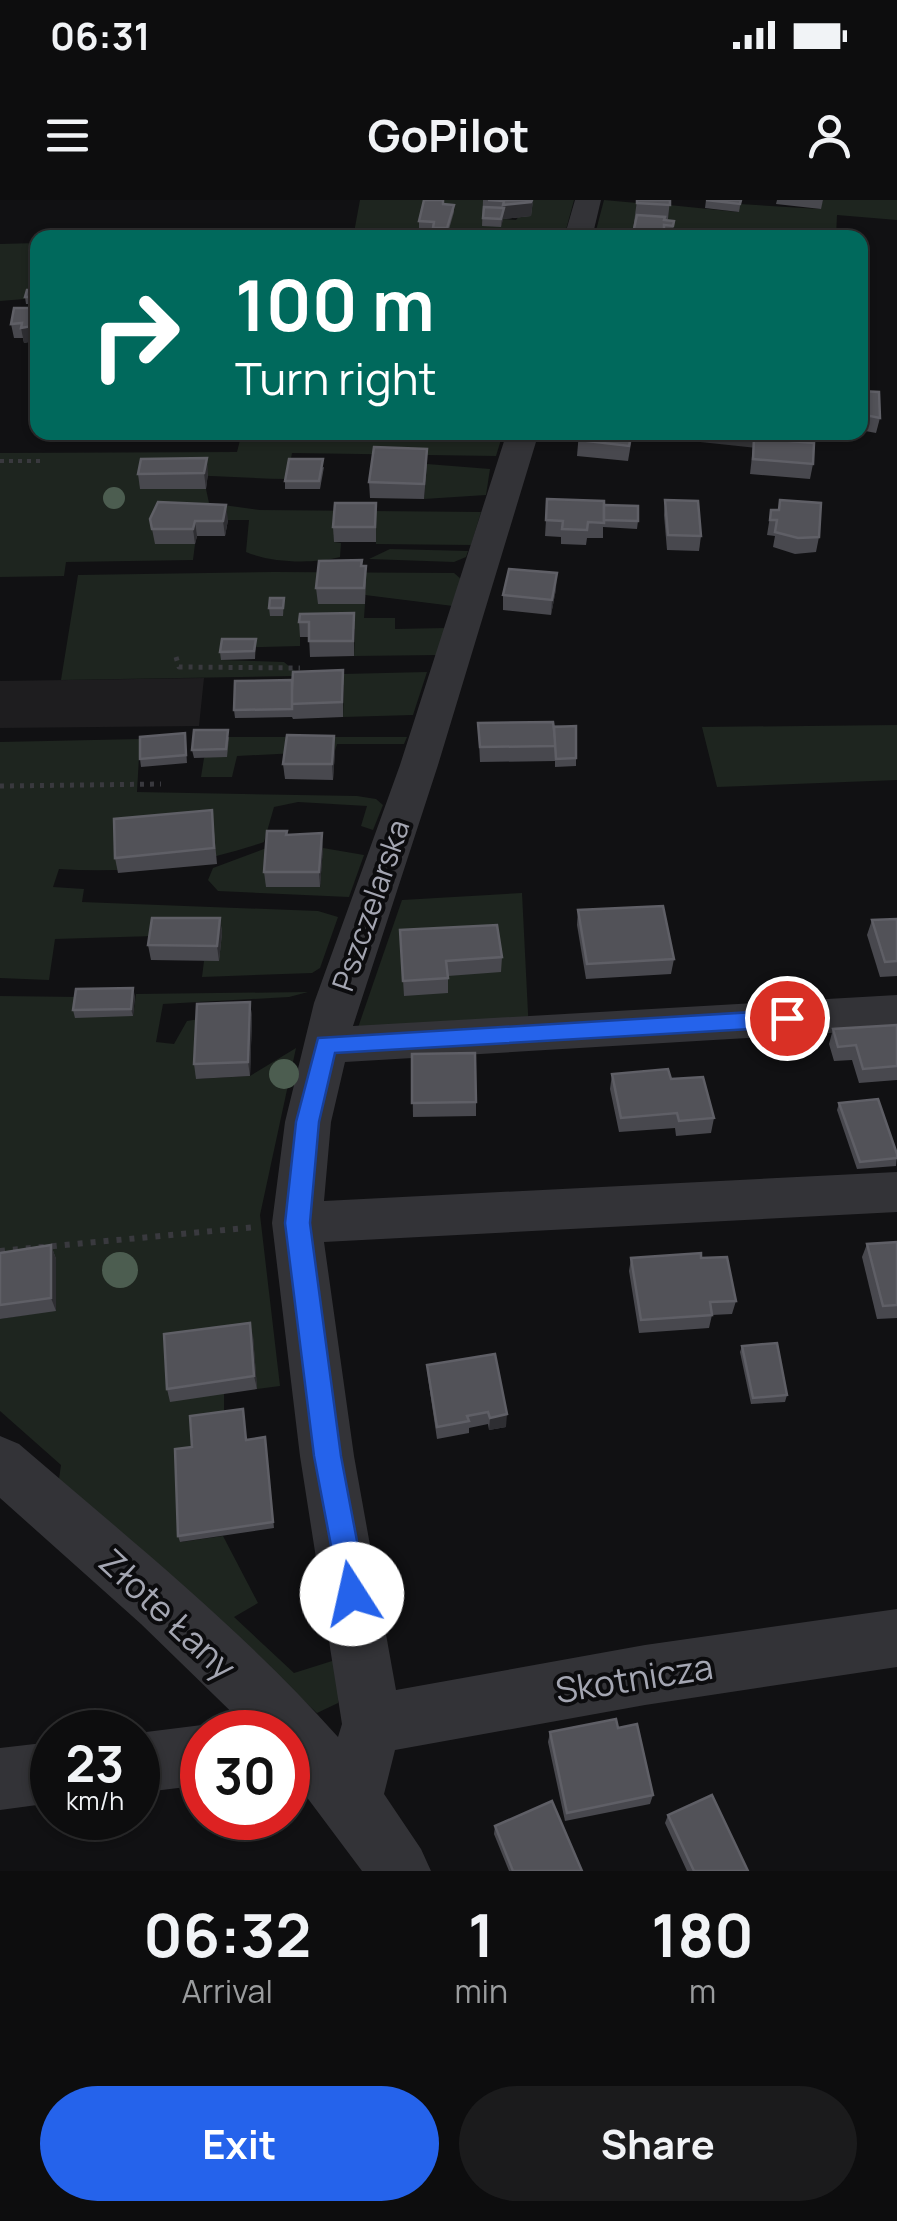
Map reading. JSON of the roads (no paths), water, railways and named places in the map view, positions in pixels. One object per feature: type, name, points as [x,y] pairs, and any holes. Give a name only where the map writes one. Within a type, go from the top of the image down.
[{"type":"street","points":[[580,230],[588,200]]},
{"type":"street","name":"Pszczelarska","points":[[350,1803],[372,1724],[328,1456],[298,1223],[308,1122],[326,1045],[520,440]]},
{"type":"street","points":[[775,440],[796,442]]},
{"type":"street","points":[[326,1045],[897,1012]]},
{"type":"street","points":[[298,1223],[897,1192]]},
{"type":"street","name":"Złote Łany","points":[[0,1462],[221,1661],[264,1710]]},
{"type":"street","name":"Skotnicza","points":[[372,1724],[646,1675],[897,1638]]},
{"type":"street","name":"Złote Łany","points":[[310,1761],[350,1803],[398,1871]]},
{"type":"street","points":[[0,1779],[30,1776]]}]
